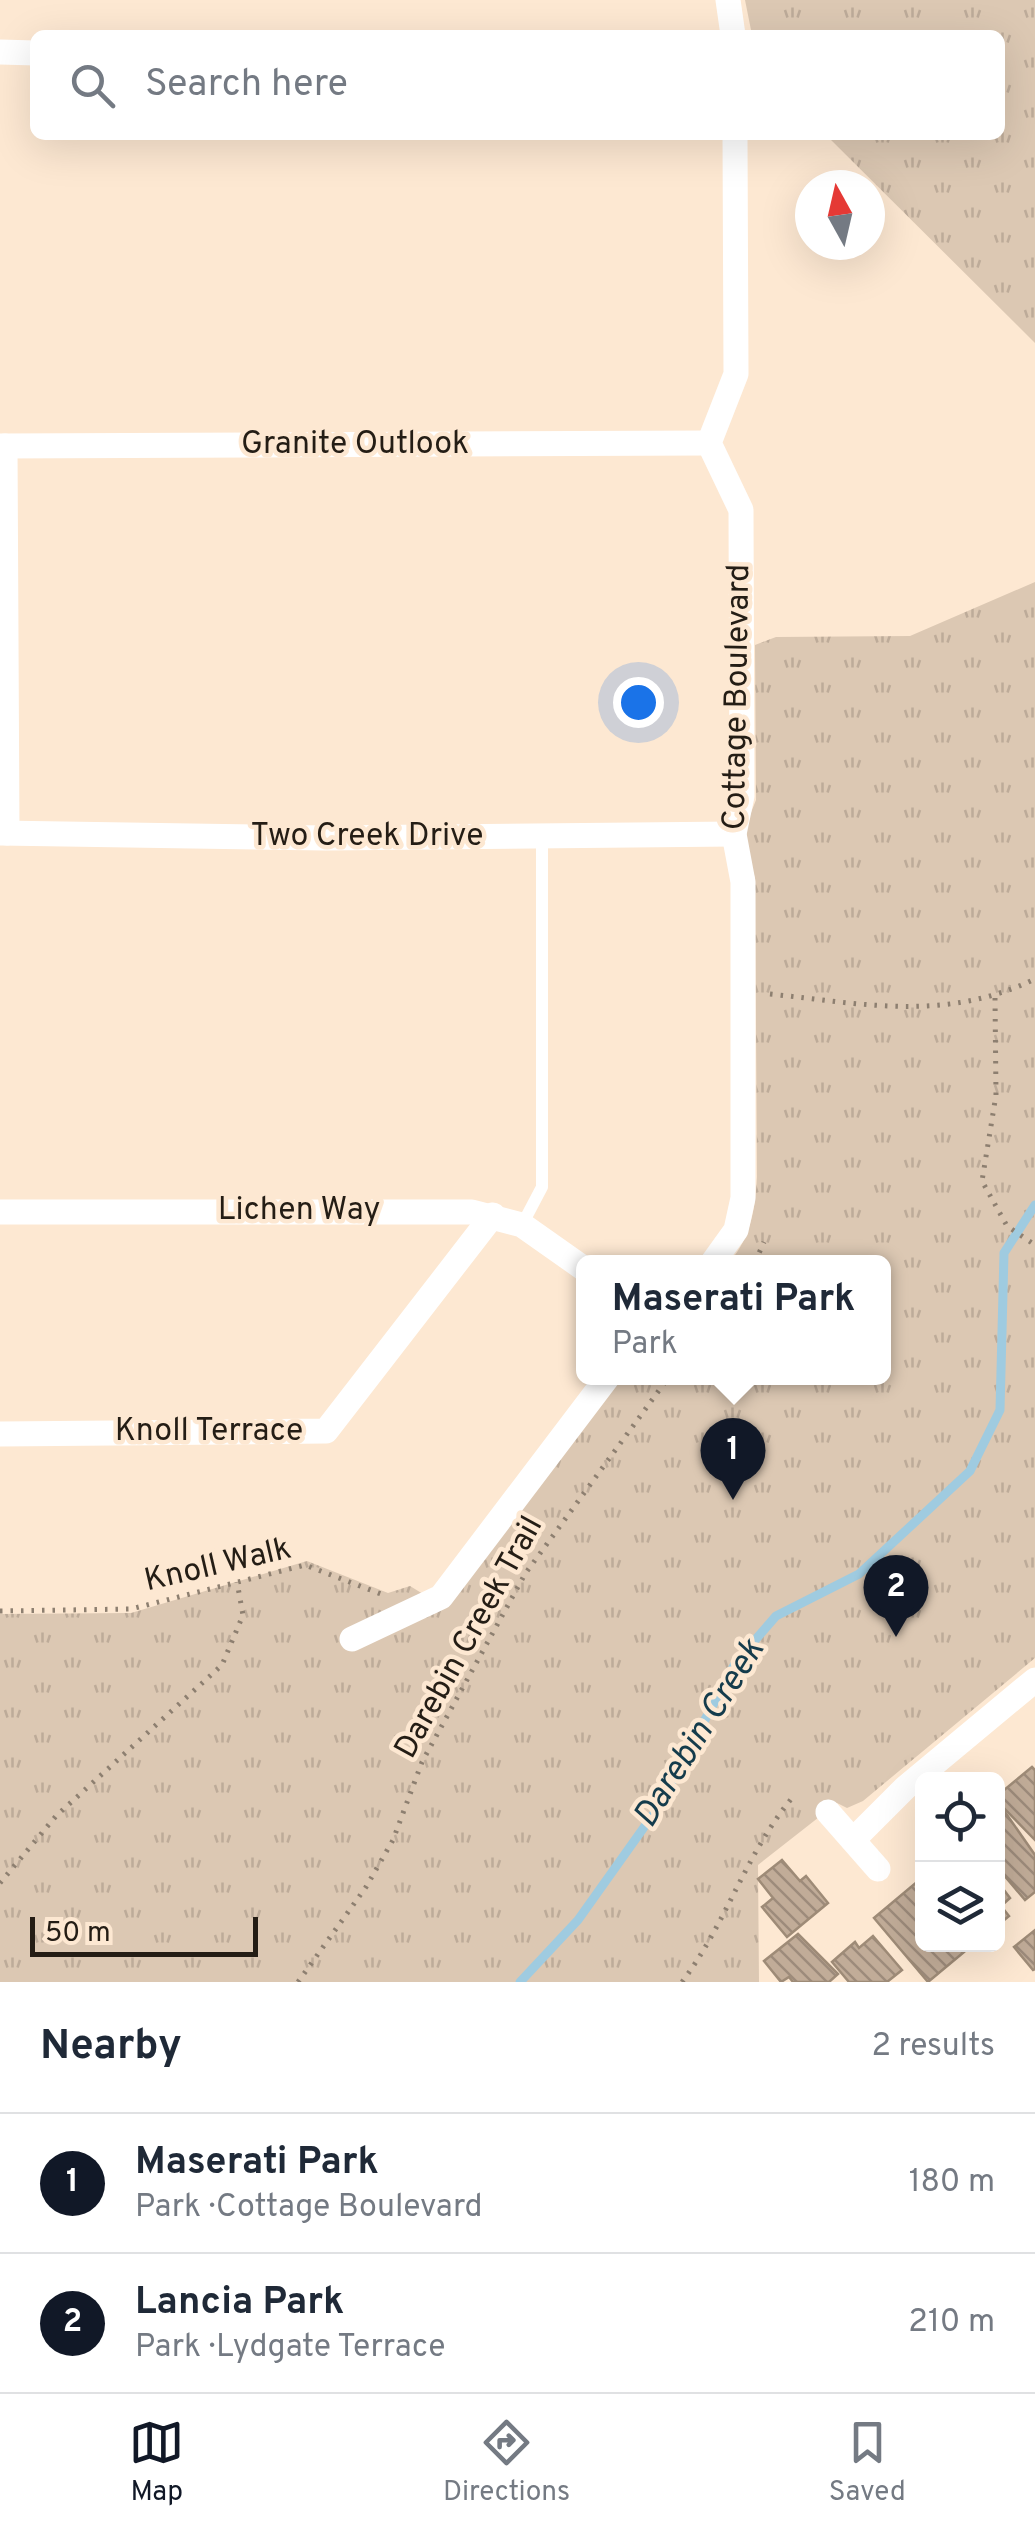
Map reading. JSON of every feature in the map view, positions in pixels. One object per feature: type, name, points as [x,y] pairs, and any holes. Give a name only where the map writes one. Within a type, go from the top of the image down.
[{"type":"street","points":[[728,0],[732,30]]},
{"type":"street","points":[[0,52],[30,53]]},
{"type":"street","points":[[709,444],[736,374],[735,140]]},
{"type":"street","name":"Granite Outlook","points":[[2,446],[709,444]]},
{"type":"street","name":"Cottage Boulevard","points":[[709,444],[740,510],[742,796],[734,834],[743,882],[743,1198],[736,1230],[718,1255]]},
{"type":"street","points":[[2,446],[4,833]]},
{"type":"street","name":"Two Creek Drive","points":[[4,833],[542,837],[734,834]]},
{"type":"street","name":"Lichen Way","points":[[0,1212],[447,1210],[493,1215],[522,1225],[576,1263]]},
{"type":"street","name":"Knoll Terrace","points":[[0,1434],[326,1431],[493,1215]]},
{"type":"street","points":[[352,1639],[440,1597],[602,1385]]},
{"type":"street","points":[[852,1840],[908,1785],[1035,1680]]},
{"type":"street","points":[[828,1812],[878,1869]]},
{"type":"lane","points":[[522,1225],[542,1186],[542,837]]},
{"type":"path","points":[[770,994],[920,1010],[994,998],[1035,979]]},
{"type":"path","points":[[994,998],[996,1095],[982,1181],[1007,1226],[1035,1245]]},
{"type":"path","name":"Darebin Creek Trail","points":[[298,1982],[366,1888],[408,1808],[422,1762],[525,1574],[663,1385]]},
{"type":"path","name":"Knoll Walk","points":[[0,1610],[131,1610],[306,1564],[389,1597]]},
{"type":"path","points":[[0,1882],[56,1816],[222,1665],[244,1615],[237,1582]]},
{"type":"path","points":[[682,1982],[720,1927],[739,1878],[792,1798]]},
{"type":"green space","points":[[745,0],[1035,0],[1035,343],[885,194],[885,170],[861,170],[831,140],[1005,140],[1005,30],[751,30]]},
{"type":"green space","points":[[1035,582],[1035,1658],[863,1801],[847,1808],[837,1803],[758,1865],[759,1982],[0,1982],[0,1614],[131,1613],[307,1561],[388,1593],[410,1586],[446,1608],[615,1385],[891,1385],[891,1255],[735,1255],[751,1222],[757,1177],[755,878],[746,850],[746,825],[756,800],[755,645],[776,637],[910,636]]},
{"type":"building","points":[[1032,1767],[1035,1770],[1035,1840],[1005,1809],[1005,1789]]},
{"type":"building","points":[[1005,1812],[1035,1855],[1035,1892],[1025,1900],[1005,1876]]},
{"type":"building","points":[[782,1860],[800,1881],[806,1876],[828,1903],[787,1937],[762,1907],[773,1898],[758,1879]]},
{"type":"building","points":[[915,1884],[915,1952],[964,1952],[928,1982],[874,1918]]},
{"type":"building","points":[[1035,1930],[1035,1969],[1033,1970],[1014,1947]]},
{"type":"building","points":[[798,1934],[838,1974],[829,1982],[793,1982],[789,1977],[781,1982],[764,1961]]},
{"type":"building","points":[[873,1936],[902,1970],[887,1982],[849,1982],[832,1962],[855,1942],[859,1948]]},
{"type":"waterway","name":"Darebin Creek","points":[[520,1982],[578,1920],[657,1809],[736,1662],[776,1616],[859,1574],[970,1471],[1000,1410],[1004,1253],[1035,1205]]},
{"type":"place","name":"Maserati Park","points":[[733,1500]]},
{"type":"place","name":"Lancia Park","points":[[896,1637]]}]
